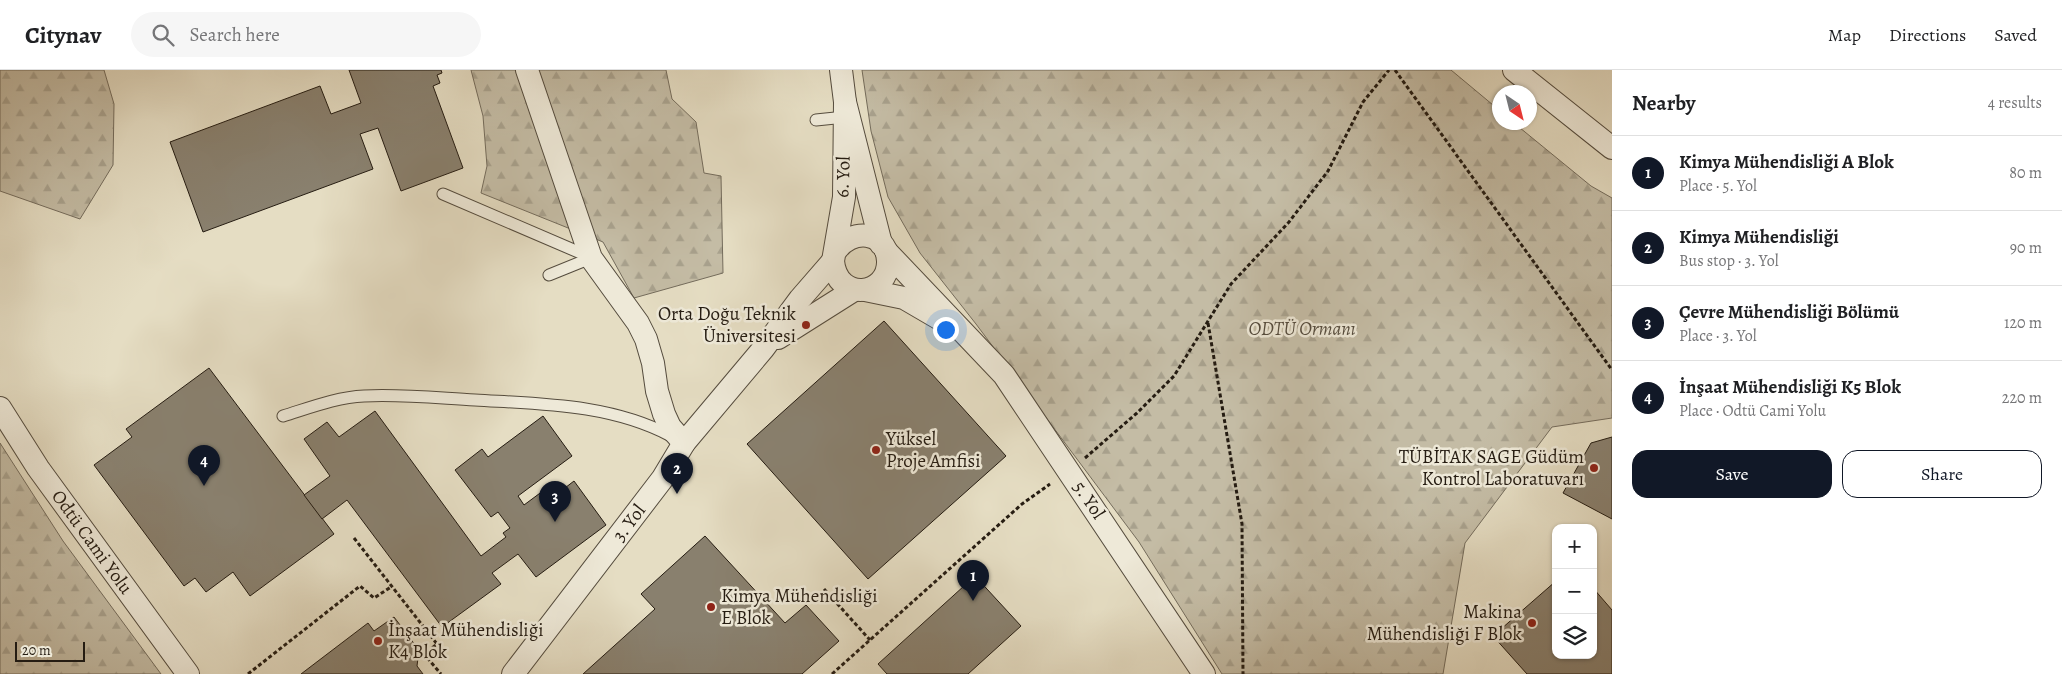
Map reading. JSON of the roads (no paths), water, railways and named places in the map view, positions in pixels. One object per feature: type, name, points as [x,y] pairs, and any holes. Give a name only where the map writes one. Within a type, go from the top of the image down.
[{"type":"street","points":[[527,70],[591,258],[638,323],[646,339],[653,363],[657,391],[664,414],[670,427],[684,444]]},
{"type":"street","name":"6. Yol","points":[[834,256],[844,197],[845,109],[841,70]]},
{"type":"street","points":[[1514,70],[1612,148]]},
{"type":"street","name":"6. Yol","points":[[845,109],[883,248]]},
{"type":"street","points":[[865,235],[883,248],[888,261],[887,271],[882,280],[875,286],[860,290],[845,286],[838,279],[834,270],[834,256],[847,238],[865,235]]},
{"type":"street","name":"5. Yol","points":[[883,248],[1004,375],[1204,674]]},
{"type":"street","name":"3. Yol","points":[[513,674],[663,478],[684,444],[763,348],[834,256]]},
{"type":"street","name":"5. Yol","points":[[860,290],[904,298],[965,334]]},
{"type":"street","name":"3. Yol","points":[[763,348],[794,327],[860,290]]},
{"type":"street","name":"Odtü Cami Yolu","points":[[0,408],[38,468],[188,674]]},
{"type":"lane","points":[[816,120],[845,109]]},
{"type":"lane","points":[[442,194],[591,258]]},
{"type":"lane","points":[[549,275],[591,258]]},
{"type":"lane","points":[[284,416],[323,404],[363,396],[419,396],[552,404],[637,421],[655,428],[684,444]]},
{"type":"place","name":"Orta Doğu Teknik Üniversitesi","points":[[806,325]]},
{"type":"place","name":"Yüksel Proje Amfisi","points":[[876,450]]},
{"type":"place","name":"TÜBİTAK SAGE Güdüm Kontrol Laboratuvarı","points":[[1594,468]]},
{"type":"place","name":"İnşaat Mühendisliği K5 Blok","points":[[204,486]]},
{"type":"place","name":"Kimya Mühendisliği","points":[[677,494]]},
{"type":"place","name":"Çevre Mühendisliği Bölümü","points":[[555,522]]},
{"type":"place","name":"Kimya Mühendisliği A Blok","points":[[973,601]]},
{"type":"place","name":"Kimya Mühendisliği E Blok","points":[[711,607]]},
{"type":"place","name":"Makina Mühendisliği F Blok","points":[[1532,623]]},
{"type":"place","name":"İnşaat Mühendisliği K4 Blok","points":[[378,641]]},
{"type":"park label","name":"ODTÜ Ormanı","points":[[1302,329]]}]
